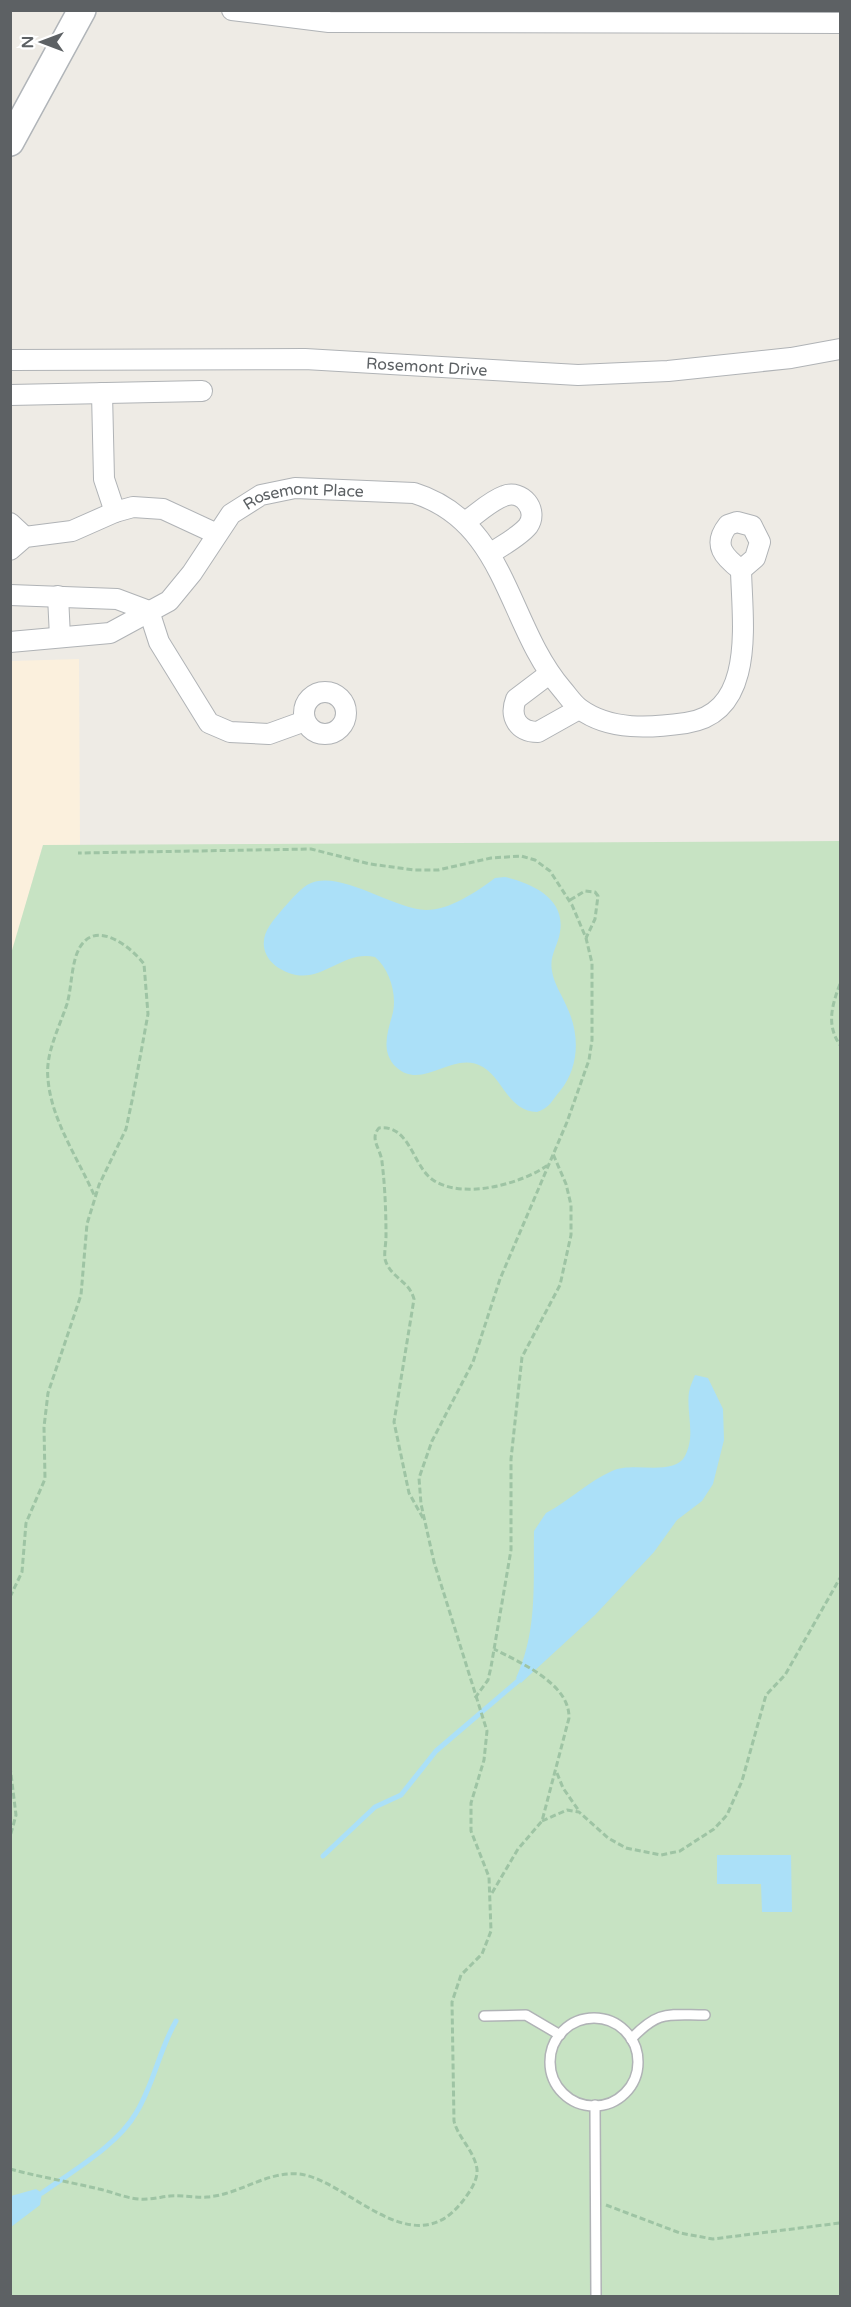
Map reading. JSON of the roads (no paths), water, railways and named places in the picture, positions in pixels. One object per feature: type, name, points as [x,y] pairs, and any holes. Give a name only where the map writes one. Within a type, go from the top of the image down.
[{"type":"main road","points":[[10,142],[82,10]]},
{"type":"street","points":[[232,10],[329,22],[840,23]]},
{"type":"street","name":"Rosemont Drive","points":[[10,360],[305,359],[578,375],[668,371],[791,358],[840,349]]},
{"type":"street","points":[[10,394],[201,391]]},
{"type":"street","points":[[102,393],[105,489],[115,512]]},
{"type":"street","name":"Rosemont Place","points":[[10,642],[110,633],[169,601],[231,514],[242,504],[277,490],[295,488],[414,493],[442,504],[465,522],[490,554],[549,674],[579,709],[594,717],[624,726],[690,722],[718,708],[731,693],[739,674],[742,658],[741,570]]},
{"type":"street","points":[[465,522],[502,496],[512,494],[526,500],[531,509],[531,520],[526,528],[490,554]]},
{"type":"street","points":[[15,537],[72,531],[115,512],[147,506],[163,509],[217,534]]},
{"type":"street","points":[[10,595],[117,598],[149,611],[159,642],[209,723],[230,732],[269,734],[305,721]]},
{"type":"street","points":[[58,596],[60,637]]},
{"type":"street","points":[[549,674],[516,699],[513,715],[516,723],[523,728],[538,732],[579,709]]},
{"type":"lane","points":[[484,2016],[526,2015],[560,2035]]},
{"type":"lane","points":[[631,2038],[645,2024],[660,2015],[705,2015]]},
{"type":"lane","points":[[598,2018],[617,2025],[631,2038],[638,2064],[633,2082],[614,2101],[595,2105],[569,2098],[555,2082],[551,2068],[551,2054],[560,2035],[577,2022],[598,2018]]},
{"type":"lane","points":[[595,2105],[596,2296]]},
{"type":"water","points":[[505,877],[525,883],[545,894],[558,910],[560,920],[560,932],[553,956],[552,971],[571,1016],[576,1049],[567,1081],[548,1106],[537,1112],[519,1106],[490,1073],[483,1067],[472,1063],[461,1063],[417,1075],[406,1073],[396,1067],[388,1055],[386,1043],[394,1008],[393,992],[389,976],[375,957],[353,958],[323,971],[303,976],[282,970],[270,961],[265,952],[265,936],[275,919],[303,888],[319,881],[333,881],[349,885],[412,908],[426,910],[453,904],[495,878]]},
{"type":"water","points":[[695,1375],[708,1378],[723,1409],[724,1440],[713,1484],[702,1501],[677,1520],[654,1552],[595,1615],[521,1683],[516,1678],[528,1642],[531,1624],[534,1587],[534,1531],[546,1513],[612,1471],[631,1467],[672,1466],[680,1462],[685,1456],[690,1440],[688,1400]]},
{"type":"water","points":[[717,1855],[791,1855],[792,1912],[762,1912],[761,1884],[717,1884]]},
{"type":"water","points":[[36,2189],[42,2193],[40,2205],[11,2227],[11,2196]]},
{"type":"waterway","points":[[323,1856],[375,1807],[401,1795],[436,1751],[518,1681]]},
{"type":"waterway","points":[[42,2193],[106,2147],[128,2125],[142,2102],[176,2021]]}]
